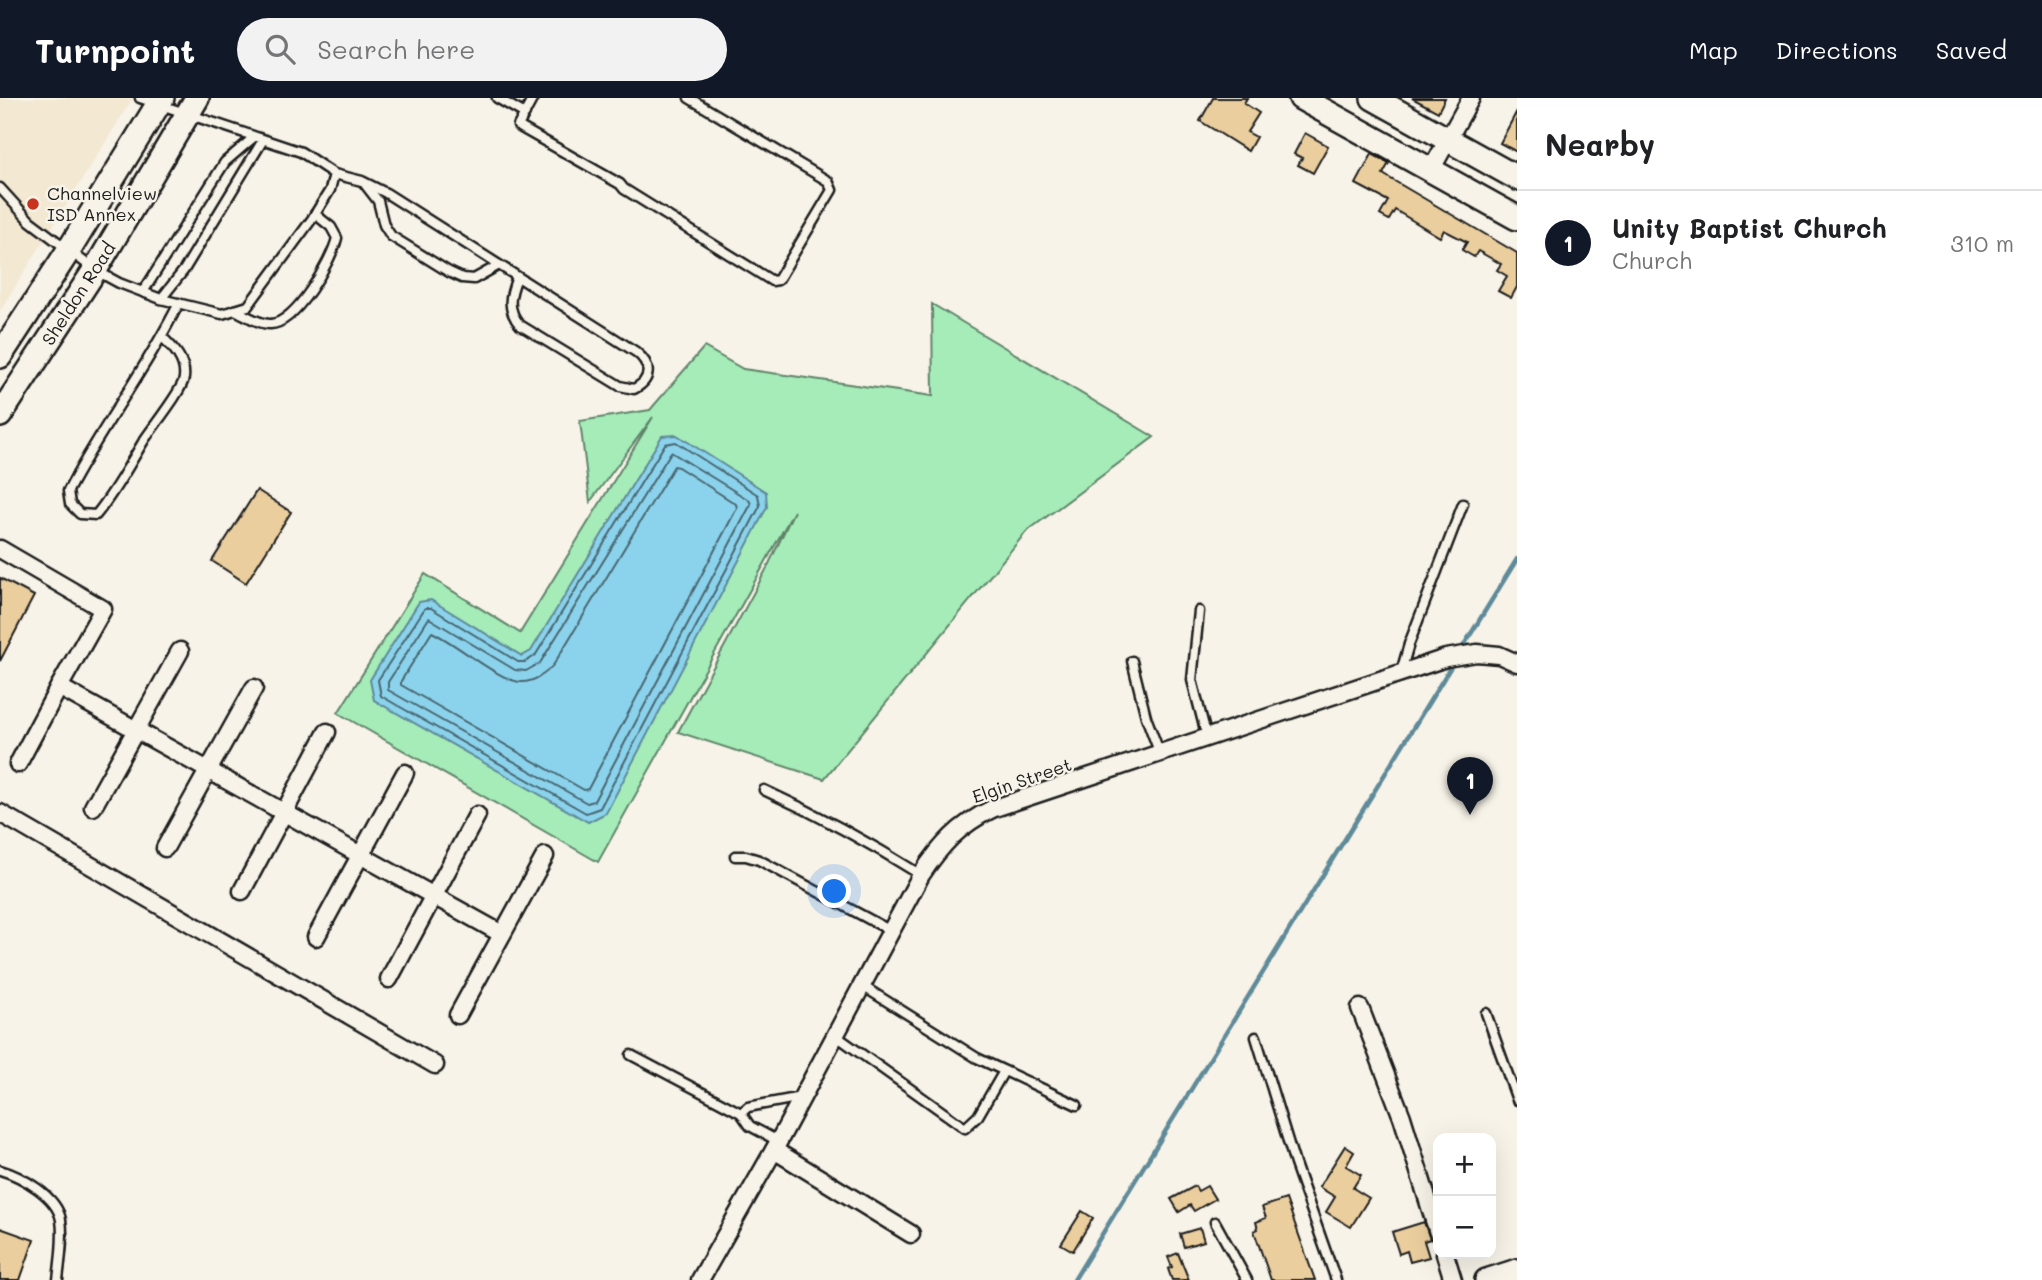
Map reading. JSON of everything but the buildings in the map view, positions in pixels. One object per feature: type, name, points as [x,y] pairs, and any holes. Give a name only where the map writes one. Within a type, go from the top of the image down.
[{"type":"main road","points":[[1301,98],[1517,219]]},
{"type":"main road","points":[[1373,98],[1517,178]]},
{"type":"main road","name":"Sheldon Road","points":[[0,356],[69,250],[153,100]]},
{"type":"main road","name":"Sheldon Road","points":[[0,415],[95,270],[192,106]]},
{"type":"street","points":[[1431,170],[1471,98]]},
{"type":"street","points":[[0,549],[103,609],[18,764]]},
{"type":"street","points":[[93,807],[180,651]]},
{"type":"street","name":"Elgin Street","points":[[700,1280],[921,875],[938,848],[971,818],[1014,801],[1446,658],[1477,653],[1499,655],[1517,663]]},
{"type":"street","points":[[59,687],[502,933]]},
{"type":"street","points":[[165,848],[254,688]]},
{"type":"street","points":[[242,891],[327,732]]},
{"type":"street","points":[[316,937],[405,773]]},
{"type":"street","points":[[0,813],[435,1065]]},
{"type":"street","points":[[389,979],[477,815]]},
{"type":"street","points":[[457,1014],[545,856]]},
{"type":"street","points":[[1360,1008],[1402,1117],[1433,1217]]},
{"type":"street","points":[[776,1145],[911,1234]]},
{"type":"street","points":[[1447,1259],[1453,1280]]},
{"type":"street","points":[[1486,1280],[1517,1270]]},
{"type":"lane","points":[[497,98],[525,114]]},
{"type":"lane","points":[[533,98],[519,126],[620,184],[772,281],[778,280],[832,190],[828,181],[689,98]]},
{"type":"lane","points":[[153,100],[192,106],[254,137],[301,152],[334,174],[362,181],[386,192],[636,352],[648,365],[646,379],[634,389],[620,386],[520,324],[513,316],[510,306],[517,277]]},
{"type":"lane","points":[[143,292],[225,162],[254,137]]},
{"type":"lane","points":[[161,299],[184,270],[263,140]]},
{"type":"lane","points":[[0,188],[30,221],[95,270],[118,283],[161,299],[222,314],[248,306],[316,214],[330,190],[334,174]]},
{"type":"lane","points":[[362,181],[377,201],[384,225],[391,236],[449,272],[462,278],[474,279],[499,265]]},
{"type":"lane","points":[[235,310],[271,324],[284,321],[293,314],[328,262],[337,238],[331,227],[316,214]]},
{"type":"lane","points":[[162,337],[183,363],[184,381],[109,500],[96,515],[80,514],[70,504],[68,491],[162,337],[179,303]]},
{"type":"lane","points":[[1401,672],[1409,644],[1463,504]]},
{"type":"lane","points":[[1199,611],[1192,680],[1207,738]]},
{"type":"lane","points":[[1132,661],[1146,716],[1160,754]]},
{"type":"lane","points":[[764,790],[816,814],[921,875]]},
{"type":"lane","points":[[735,856],[759,860],[891,931]]},
{"type":"lane","points":[[861,985],[977,1058],[1077,1105]]},
{"type":"lane","points":[[1486,1013],[1517,1100]]},
{"type":"lane","points":[[835,1035],[965,1128],[978,1116],[1004,1071]]},
{"type":"lane","points":[[1255,1037],[1295,1164],[1336,1280]]},
{"type":"lane","points":[[631,1055],[741,1113],[750,1126],[776,1145]]},
{"type":"lane","points":[[741,1113],[748,1107],[802,1097]]},
{"type":"lane","points":[[0,1170],[16,1175],[45,1194],[61,1218],[58,1280]]},
{"type":"lane","points":[[1215,1222],[1247,1280]]},
{"type":"shaded area","name":"Channelview ISD Annex","points":[[0,98],[133,98],[0,311]]},
{"type":"green space","points":[[932,304],[1154,437],[1026,532],[824,779],[678,732],[767,568],[794,511],[598,862],[338,713],[425,574],[520,633],[653,417],[590,502],[580,421],[650,410],[704,347],[743,369],[933,396]]},
{"type":"water","points":[[677,435],[766,492],[767,507],[606,813],[588,822],[374,700],[370,680],[419,602],[431,600],[522,656],[531,651],[662,436]]},
{"type":"waterway","points":[[1461,650],[1517,559]]},
{"type":"waterway","points":[[1074,1280],[1455,660]]},
{"type":"place","name":"Channelview ISD Annex","points":[[33,204]]},
{"type":"place","name":"Unity Baptist Church","points":[[1470,815]]}]
